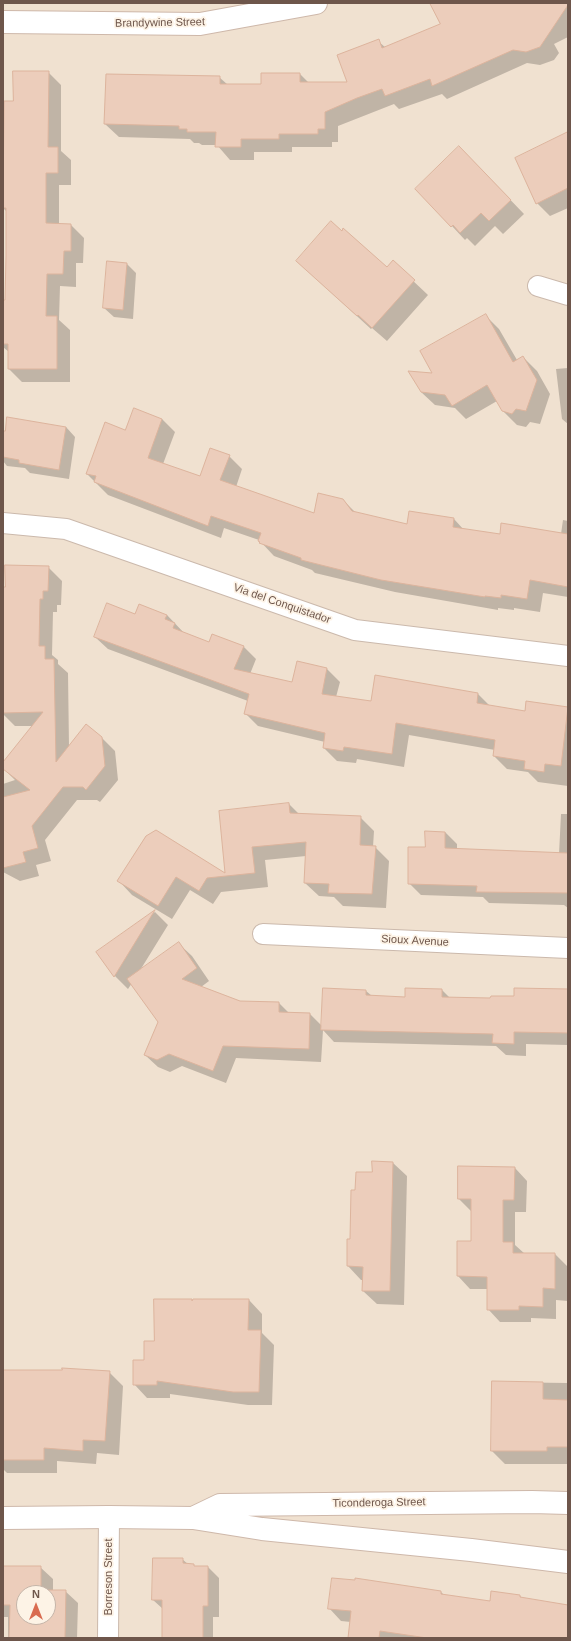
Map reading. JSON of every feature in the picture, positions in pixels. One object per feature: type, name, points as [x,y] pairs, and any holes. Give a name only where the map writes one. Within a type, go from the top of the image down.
[{"type":"street","name":"Brandywine Street","points":[[3,22],[200,24],[316,3]]},
{"type":"street","points":[[538,286],[568,295]]},
{"type":"street","name":"Via del Conquistador","points":[[3,523],[66,529],[355,630],[568,656]]},
{"type":"street","name":"Sioux Avenue","points":[[263,934],[568,948]]},
{"type":"street","name":"Ticonderoga Street","points":[[193,1518],[220,1505],[502,1502],[568,1503]]},
{"type":"street","name":"Borreson Street","points":[[108,1638],[109,1517]]},
{"type":"street","name":"Ticonderoga Street","points":[[3,1518],[193,1518],[262,1529],[471,1550],[568,1562]]},
{"type":"shaded area","points":[[3,3],[568,3],[568,1638],[3,1638]]},
{"type":"building","points":[[430,3],[568,3],[568,5],[540,47],[526,52],[513,50],[432,86],[430,79],[385,96],[382,89],[357,98],[325,112],[325,129],[318,129],[318,134],[279,134],[279,139],[241,139],[241,147],[215,147],[216,132],[187,132],[187,129],[179,129],[179,126],[104,124],[106,74],[220,76],[220,84],[261,84],[261,73],[300,73],[300,82],[347,82],[337,55],[379,39],[382,48],[440,24]]},
{"type":"building","points":[[13,71],[49,71],[48,147],[58,147],[58,173],[46,173],[46,223],[71,224],[71,251],[64,251],[63,274],[47,274],[46,316],[57,316],[57,369],[8,369],[8,344],[3,344],[3,300],[5,300],[6,256],[6,208],[3,208],[4,101],[13,101]]},
{"type":"building","points":[[568,132],[568,188],[536,204],[515,158]]},
{"type":"building","points":[[459,146],[511,200],[489,221],[481,213],[460,233],[453,225],[451,227],[415,189]]},
{"type":"building","points":[[331,221],[342,231],[343,228],[387,267],[393,260],[415,280],[372,328],[296,261]]},
{"type":"building","points":[[107,261],[127,263],[123,310],[103,308]]},
{"type":"building","points":[[486,314],[513,362],[523,356],[537,380],[526,411],[516,409],[512,414],[502,411],[487,385],[452,406],[445,395],[421,392],[408,371],[432,373],[420,351]]},
{"type":"building","points":[[134,408],[162,419],[148,458],[200,476],[210,448],[230,455],[220,480],[314,513],[318,493],[343,499],[352,511],[407,524],[409,511],[454,518],[453,527],[500,534],[501,523],[568,534],[568,587],[530,580],[527,599],[501,595],[501,598],[485,597],[381,580],[301,560],[301,558],[259,543],[260,542],[258,541],[261,533],[211,516],[208,526],[94,482],[96,476],[86,474],[105,422],[125,430]]},
{"type":"building","points":[[7,417],[66,427],[59,470],[19,463],[19,460],[3,457],[3,431],[5,431]]},
{"type":"building","points":[[5,565],[49,566],[48,591],[43,591],[43,599],[40,599],[39,646],[45,646],[45,659],[54,659],[56,762],[86,724],[102,737],[105,766],[86,790],[83,787],[63,787],[32,826],[38,848],[23,852],[26,862],[3,868],[3,797],[30,790],[3,769],[3,762],[43,712],[3,713],[3,587],[5,587]]},
{"type":"building","points":[[107,603],[135,614],[139,604],[167,615],[165,619],[175,623],[173,628],[209,642],[212,634],[244,646],[234,669],[292,682],[297,661],[327,668],[322,694],[371,701],[375,675],[478,693],[477,703],[525,711],[526,701],[568,707],[561,766],[545,764],[544,772],[524,769],[525,761],[493,756],[495,740],[396,723],[392,754],[344,747],[343,751],[323,748],[325,733],[244,714],[249,694],[94,637]]},
{"type":"building","points":[[289,803],[290,813],[361,816],[360,845],[376,846],[372,894],[328,893],[329,884],[304,883],[306,842],[252,847],[255,873],[207,878],[199,891],[176,877],[158,906],[117,881],[146,836],[156,830],[225,873],[219,811]]},
{"type":"building","points":[[425,831],[445,832],[445,848],[568,853],[568,893],[476,892],[477,886],[408,884],[408,847],[425,847]]},
{"type":"building","points":[[155,910],[114,977],[96,952]]},
{"type":"building","points":[[179,942],[197,968],[182,979],[240,1001],[279,1002],[279,1012],[310,1013],[309,1049],[223,1046],[213,1071],[169,1054],[157,1060],[144,1055],[158,1022],[127,979]]},
{"type":"building","points":[[323,988],[366,990],[366,995],[405,997],[405,988],[442,989],[442,997],[490,998],[491,996],[514,996],[514,988],[568,989],[568,1033],[514,1032],[514,1044],[492,1043],[493,1034],[321,1030]]},
{"type":"building","points":[[372,1161],[393,1162],[390,1291],[362,1291],[363,1267],[347,1266],[347,1239],[350,1239],[351,1190],[355,1190],[356,1172],[372,1172]]},
{"type":"building","points":[[458,1166],[515,1167],[514,1200],[503,1200],[503,1242],[513,1242],[513,1253],[555,1253],[555,1289],[543,1288],[543,1307],[519,1306],[519,1310],[487,1310],[487,1277],[457,1276],[457,1241],[471,1241],[471,1199],[458,1199]]},
{"type":"building","points":[[154,1299],[192,1299],[192,1301],[193,1299],[249,1299],[248,1330],[261,1330],[259,1392],[233,1392],[157,1381],[157,1385],[133,1385],[133,1360],[144,1360],[144,1341],[154,1341]]},
{"type":"building","points":[[62,1368],[110,1371],[105,1441],[83,1440],[83,1451],[44,1448],[44,1460],[3,1460],[3,1370],[62,1370]]},
{"type":"building","points":[[492,1381],[543,1382],[543,1399],[568,1400],[568,1447],[547,1447],[547,1451],[491,1451]]},
{"type":"building","points":[[153,1558],[183,1558],[183,1563],[194,1564],[194,1566],[208,1566],[208,1606],[203,1606],[203,1638],[162,1638],[162,1600],[152,1600]]},
{"type":"building","points":[[3,1566],[41,1566],[41,1585],[16,1585],[16,1625],[56,1625],[56,1590],[66,1590],[65,1638],[9,1638],[10,1605],[3,1605]]},
{"type":"building","points":[[332,1578],[355,1580],[355,1578],[441,1591],[441,1594],[490,1601],[491,1591],[520,1595],[520,1597],[568,1605],[568,1638],[427,1638],[380,1631],[379,1638],[348,1638],[351,1611],[328,1609]]}]
